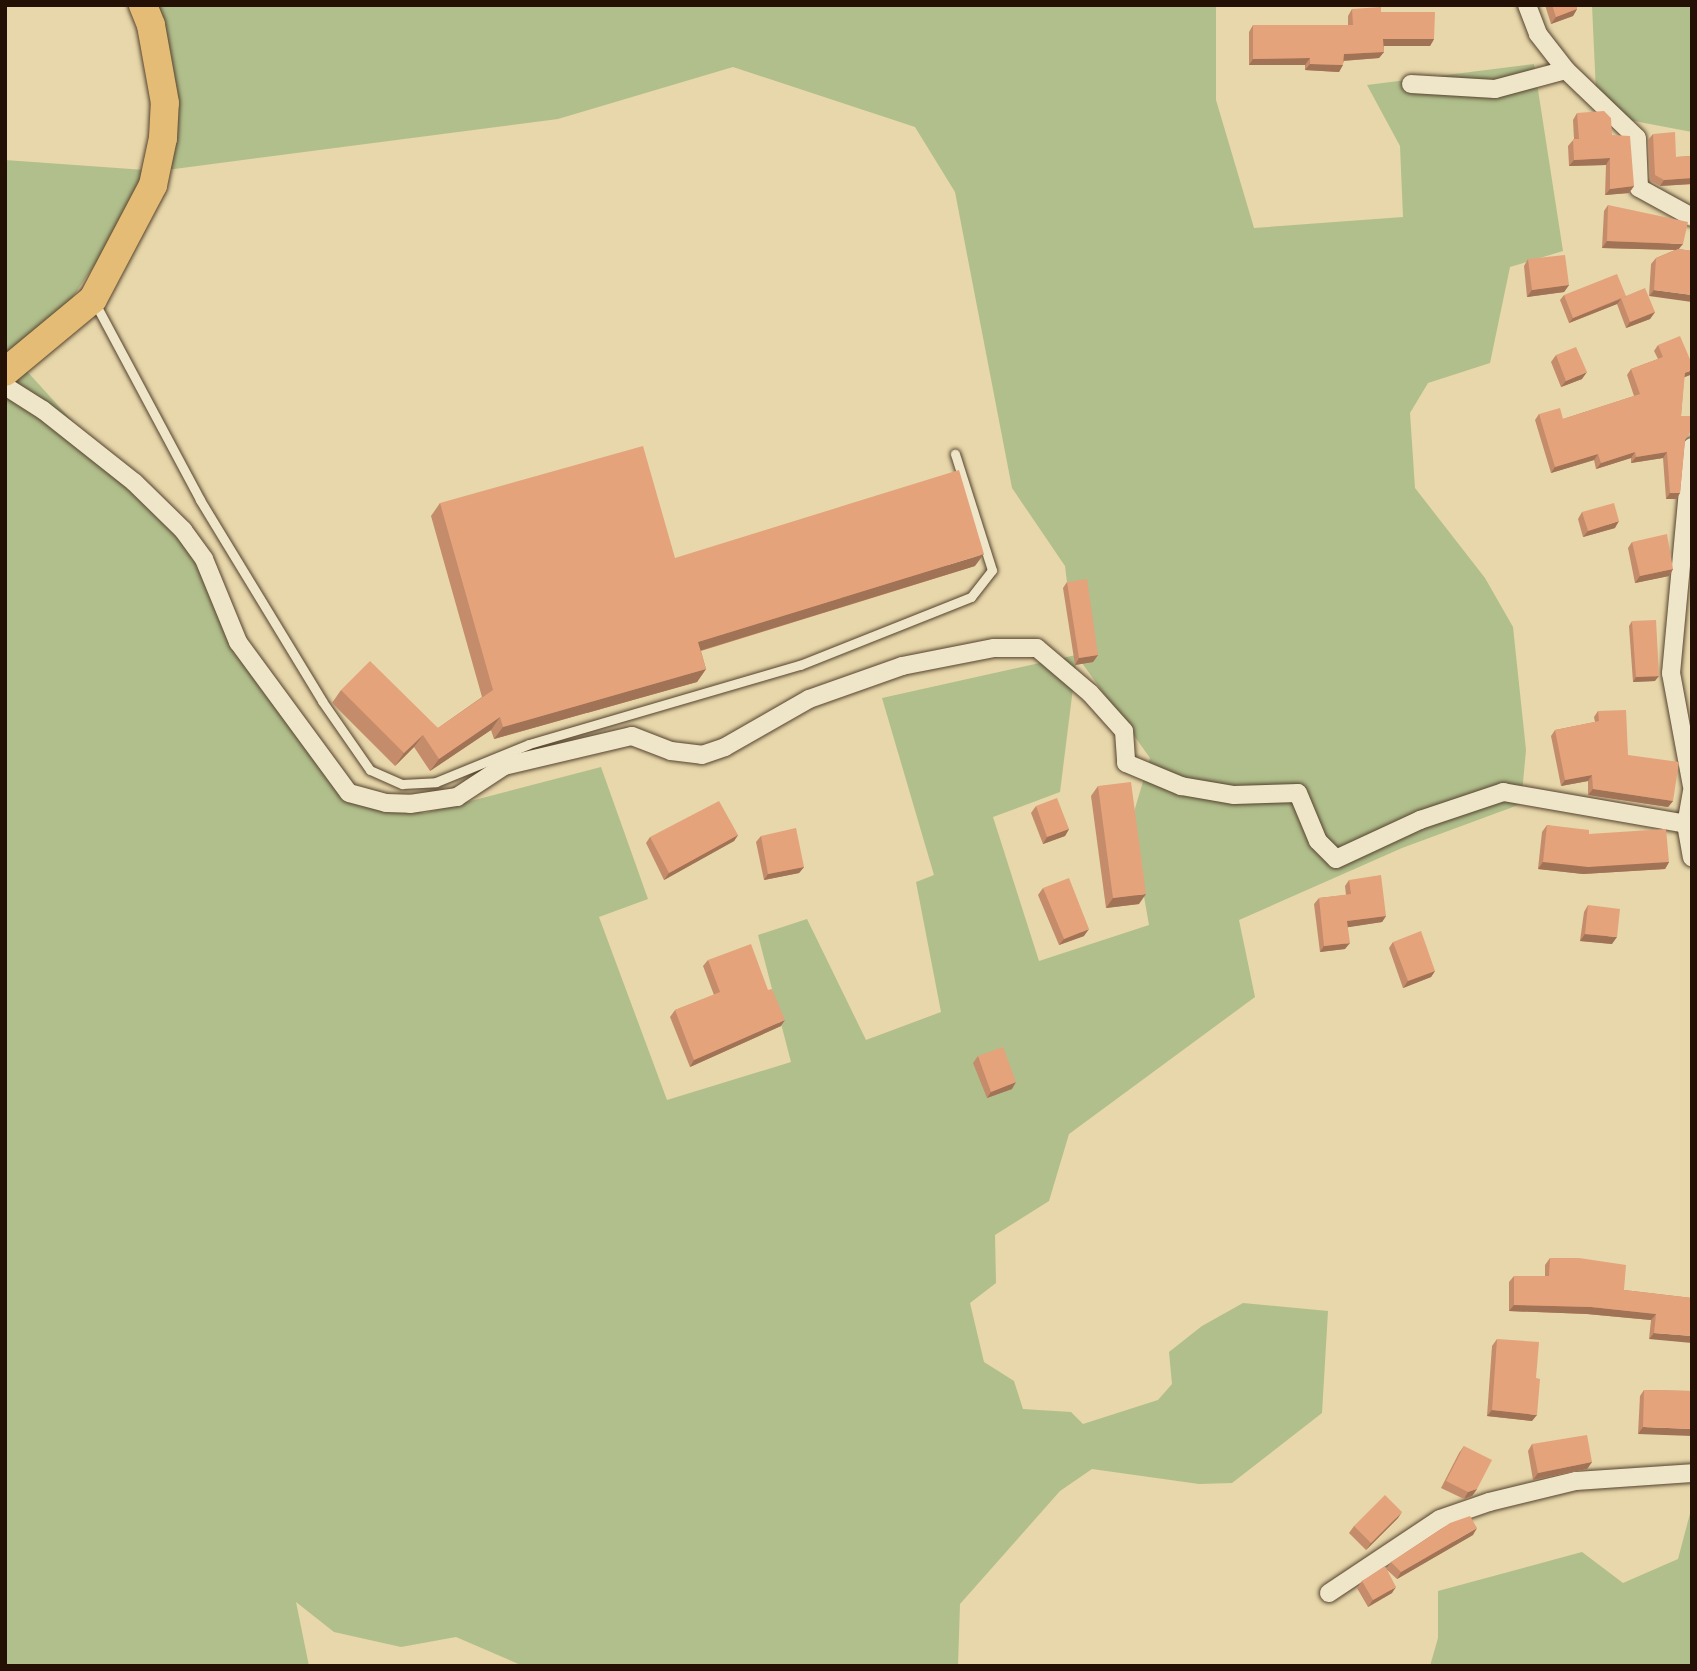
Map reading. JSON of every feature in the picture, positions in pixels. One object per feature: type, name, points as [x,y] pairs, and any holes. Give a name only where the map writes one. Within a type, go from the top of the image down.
[{"type":"main road","points":[[5,372],[93,299],[153,185],[163,138],[166,103],[150,25],[143,5]]},
{"type":"street","points":[[1527,5],[1538,34],[1566,70],[1637,138],[1639,188],[1692,217]]},
{"type":"street","points":[[1411,83],[1495,89],[1566,70]]},
{"type":"street","points":[[5,386],[43,410],[134,482],[183,530],[204,559],[238,642],[349,793],[386,803],[410,804],[457,797],[504,766],[632,736],[671,751],[702,755],[725,747],[809,699],[902,666],[994,648],[1037,648],[1090,693],[1124,731],[1126,763],[1181,786],[1234,795],[1298,793],[1318,841],[1336,859],[1420,820],[1503,792],[1686,824]]},
{"type":"street","points":[[1692,447],[1671,673],[1692,786]]},
{"type":"street","points":[[1692,791],[1686,824],[1692,857]]},
{"type":"street","points":[[1329,1593],[1440,1519],[1489,1502],[1576,1481],[1692,1473]]},
{"type":"lane","points":[[93,299],[200,500],[322,701],[370,770],[402,785],[436,782],[529,744],[800,665],[971,597],[992,570],[955,454]]},
{"type":"green space","points":[[130,5],[1216,5],[1216,100],[1254,228],[1403,217],[1400,146],[1367,85],[1534,64],[1563,251],[1510,267],[1490,363],[1428,383],[1410,413],[1415,488],[1485,578],[1513,627],[1526,750],[1521,804],[1402,848],[1239,920],[1255,997],[1069,1134],[1049,1201],[995,1235],[996,1283],[970,1303],[984,1362],[1014,1381],[1023,1409],[1071,1412],[1083,1424],[1158,1400],[1172,1384],[1169,1352],[1202,1326],[1243,1303],[1328,1311],[1322,1413],[1232,1483],[1199,1484],[1092,1469],[1060,1491],[960,1604],[958,1666],[523,1666],[456,1637],[401,1647],[334,1632],[296,1602],[309,1666],[5,1666],[5,160],[159,171],[153,60]],"holes":[[[733,67],[915,127],[955,192],[1012,488],[1065,566],[1076,655],[882,698],[934,875],[916,882],[941,1012],[866,1040],[807,919],[758,935],[791,1062],[667,1100],[599,917],[648,899],[601,767],[425,813],[369,802],[328,763],[186,546],[24,368],[159,171],[558,119]],[[1077,656],[1150,758],[1131,822],[1149,925],[1039,961],[993,817],[1060,792]]]},
{"type":"green space","points":[[1592,5],[1692,5],[1692,132],[1597,114]]},
{"type":"green space","points":[[1692,1506],[1692,1666],[1430,1666],[1438,1638],[1438,1591],[1582,1552],[1623,1583],[1678,1559]]},
{"type":"building","points":[[1552,5],[1577,5],[1577,9],[1556,17]]},
{"type":"building","points":[[1381,7],[1381,12],[1435,12],[1434,39],[1383,39],[1384,52],[1344,54],[1343,65],[1310,64],[1310,58],[1253,59],[1253,25],[1353,25],[1352,9]]},
{"type":"building","points":[[1604,111],[1611,118],[1612,135],[1630,136],[1634,186],[1610,189],[1610,158],[1574,160],[1573,139],[1579,139],[1577,113]]},
{"type":"building","points":[[1675,132],[1676,157],[1692,156],[1692,178],[1664,180],[1655,175],[1653,134]]},
{"type":"building","points":[[1608,205],[1688,222],[1683,244],[1607,241]]},
{"type":"building","points":[[1678,249],[1692,251],[1692,295],[1654,290],[1656,258]]},
{"type":"building","points":[[1565,255],[1569,285],[1532,290],[1528,259]]},
{"type":"building","points":[[1617,274],[1626,296],[1573,318],[1564,295]]},
{"type":"building","points":[[1645,288],[1655,312],[1630,322],[1621,298]]},
{"type":"building","points":[[1680,336],[1692,370],[1685,373],[1681,416],[1690,416],[1691,431],[1685,440],[1680,493],[1670,493],[1667,452],[1636,457],[1635,452],[1601,463],[1598,454],[1555,467],[1539,414],[1560,408],[1563,419],[1640,394],[1631,369],[1663,357],[1658,345]]},
{"type":"building","points":[[1576,347],[1587,372],[1566,381],[1556,355]]},
{"type":"building","points":[[643,446],[675,558],[959,470],[984,554],[698,642],[706,669],[503,727],[500,717],[439,759],[423,735],[404,753],[341,690],[370,661],[438,728],[493,690],[440,503]]},
{"type":"building","points":[[1614,503],[1619,521],[1588,531],[1582,512]]},
{"type":"building","points":[[1667,534],[1673,569],[1640,576],[1632,542]]},
{"type":"building","points":[[1087,579],[1098,655],[1079,658],[1067,582]]},
{"type":"building","points":[[1656,620],[1659,676],[1636,677],[1632,621]]},
{"type":"building","points":[[1626,710],[1628,755],[1679,762],[1673,801],[1593,789],[1592,775],[1565,780],[1555,730],[1599,721],[1598,711]]},
{"type":"building","points":[[1131,782],[1146,894],[1113,898],[1098,786]]},
{"type":"building","points":[[1057,798],[1069,829],[1047,837],[1036,806]]},
{"type":"building","points":[[719,801],[738,835],[669,873],[650,837]]},
{"type":"building","points":[[1547,825],[1589,830],[1589,834],[1666,829],[1669,862],[1588,867],[1543,862]]},
{"type":"building","points":[[796,828],[804,867],[768,874],[761,836]]},
{"type":"building","points":[[1381,875],[1386,916],[1347,921],[1350,943],[1324,946],[1319,898],[1351,894],[1349,880]]},
{"type":"building","points":[[1069,878],[1089,929],[1064,939],[1043,888]]},
{"type":"building","points":[[1588,905],[1620,909],[1617,937],[1585,934]]},
{"type":"building","points":[[1421,931],[1435,971],[1408,981],[1393,942]]},
{"type":"building","points":[[751,944],[768,990],[772,989],[785,1020],[694,1060],[675,1010],[720,992],[708,960]]},
{"type":"building","points":[[1003,1047],[1016,1082],[991,1092],[978,1056]]},
{"type":"building","points":[[1550,1258],[1579,1258],[1626,1265],[1624,1290],[1692,1298],[1692,1336],[1654,1333],[1656,1314],[1591,1307],[1514,1305],[1514,1276],[1549,1276]]},
{"type":"building","points":[[1497,1339],[1539,1342],[1537,1415],[1492,1410]]},
{"type":"building","points":[[1644,1390],[1692,1391],[1692,1429],[1643,1427]]},
{"type":"building","points":[[1587,1435],[1592,1462],[1538,1473],[1532,1444]]},
{"type":"building","points":[[1464,1446],[1492,1460],[1477,1489],[1468,1492],[1446,1481]]},
{"type":"building","points":[[1385,1495],[1402,1512],[1371,1543],[1354,1526]]},
{"type":"building","points":[[1470,1516],[1477,1528],[1401,1572],[1391,1562],[1450,1523]]},
{"type":"building","points":[[1385,1566],[1396,1587],[1373,1600],[1362,1581]]}]
